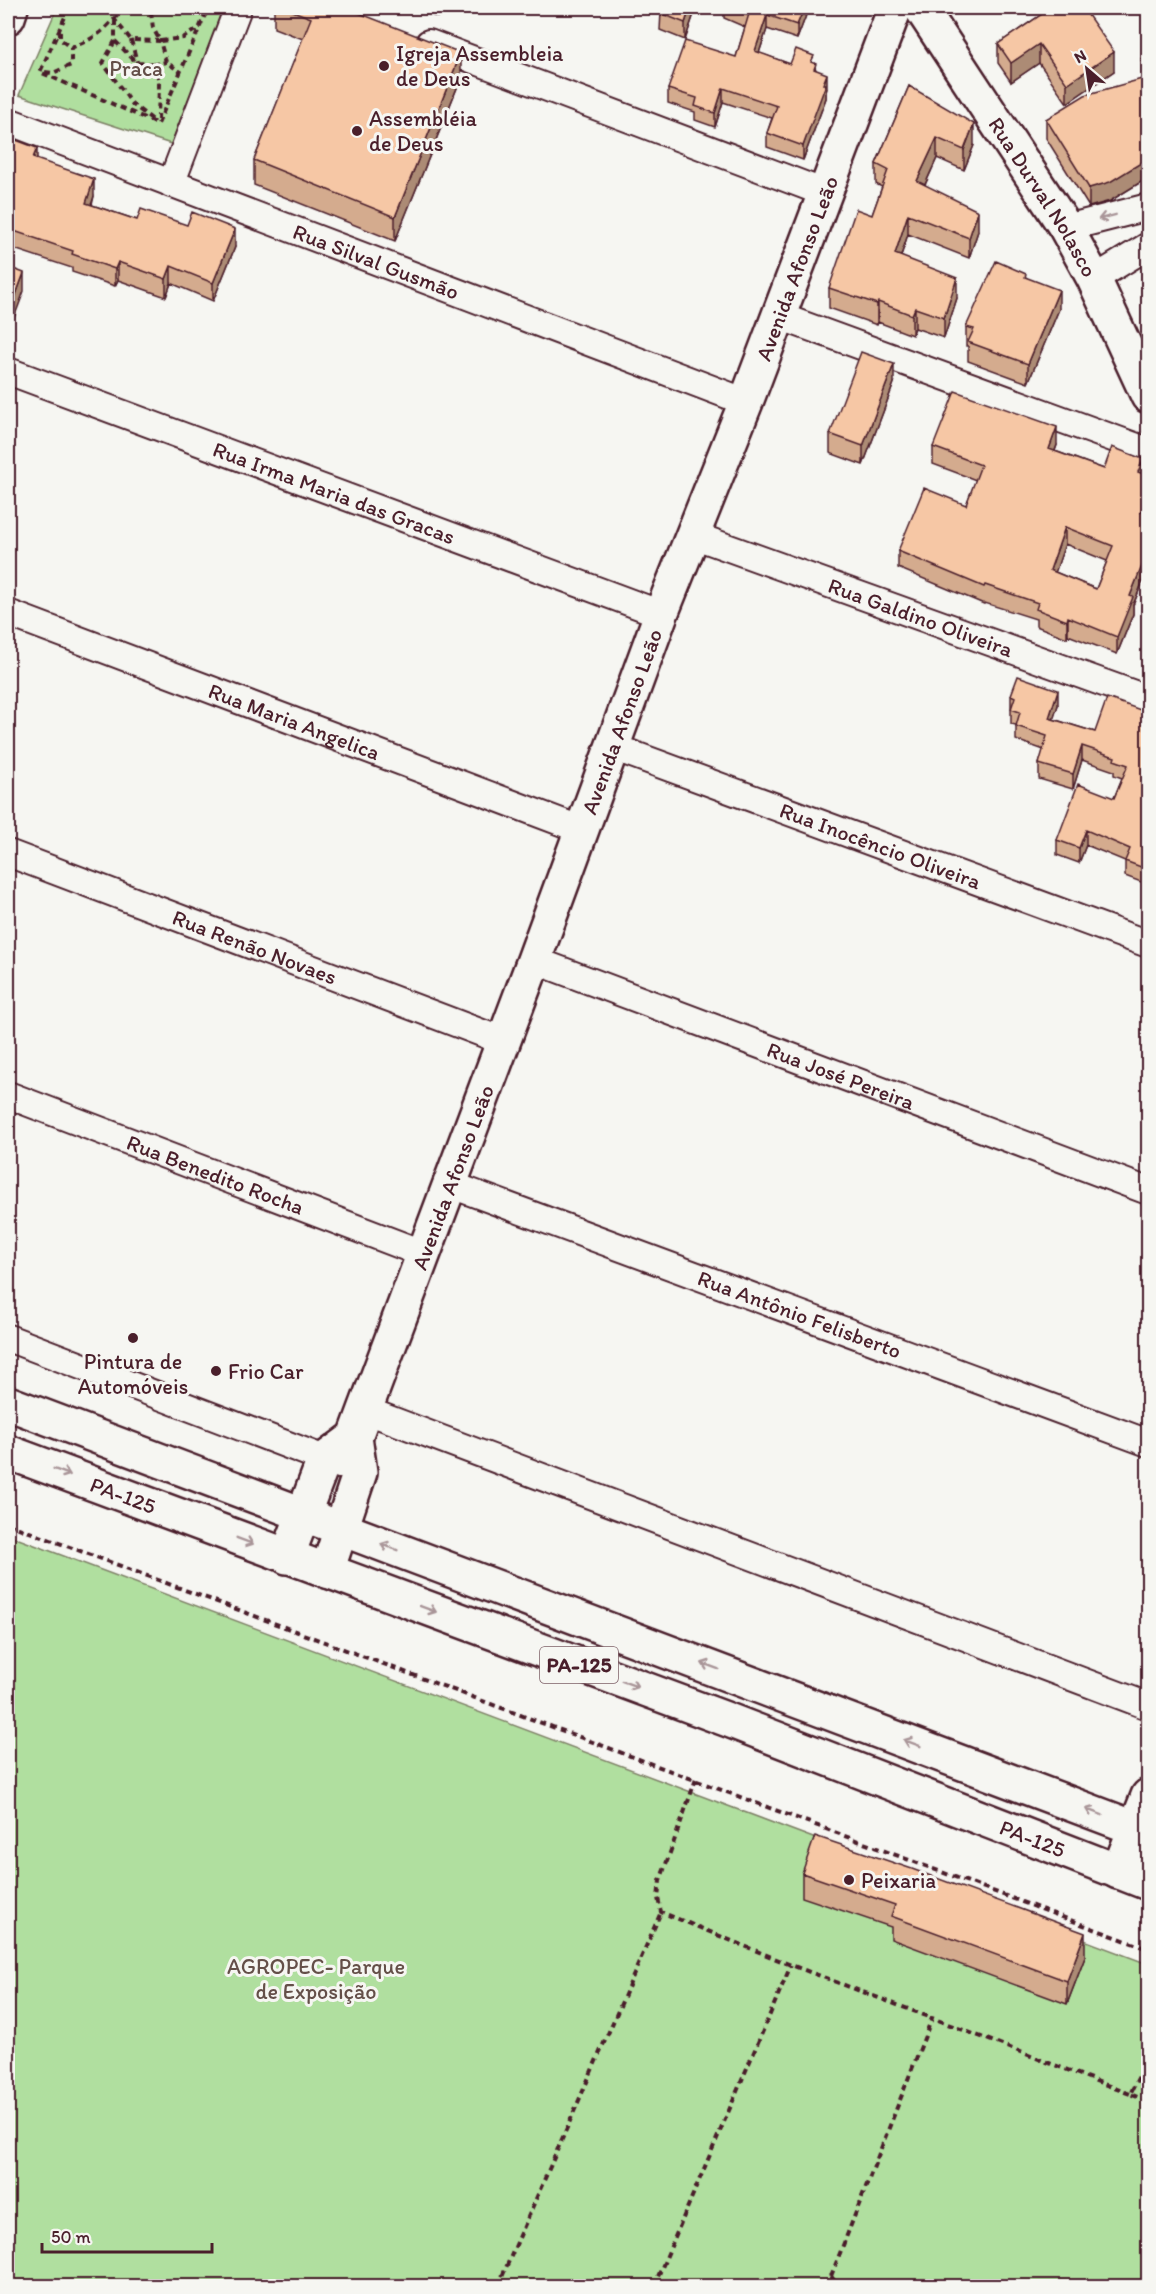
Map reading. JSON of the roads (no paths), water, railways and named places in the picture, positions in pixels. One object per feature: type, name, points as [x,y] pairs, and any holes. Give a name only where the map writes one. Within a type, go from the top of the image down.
[{"type":"main road","points":[[8,17],[11,8]]},
{"type":"main road","name":"Avenida Afonso Leão","points":[[327,1572],[360,1472],[360,1423],[661,614],[746,402],[895,8]]},
{"type":"main road","name":"Rua Durval Nolasco","points":[[921,8],[1066,228],[1094,279],[1149,396]]},
{"type":"main road","name":"PA-125","points":[[8,1402],[518,1597],[746,1679],[1142,1830]]},
{"type":"main road","points":[[287,1557],[324,1460],[360,1423]]},
{"type":"main road","name":"PA-125","points":[[8,1452],[731,1721],[1149,1883]]},
{"type":"main road","points":[[501,1636],[518,1597]]},
{"type":"main road","points":[[731,1721],[746,1679]]},
{"type":"main road","points":[[1118,1872],[1142,1830],[1149,1796]]},
{"type":"street","points":[[171,184],[238,8]]},
{"type":"street","points":[[402,33],[825,194]]},
{"type":"street","name":"Rua Silval Gusmão","points":[[8,121],[746,402]]},
{"type":"street","points":[[1066,228],[1149,207]]},
{"type":"street","points":[[1094,279],[1149,246]]},
{"type":"street","points":[[779,316],[1149,451]]},
{"type":"street","name":"Rua Irma Maria das Gracas","points":[[8,371],[661,614]]},
{"type":"street","name":"Rua Galdino Oliveira","points":[[693,535],[1149,699]]},
{"type":"street","name":"Rua Maria Angelica","points":[[8,613],[582,830]]},
{"type":"street","name":"Rua Inocêncio Oliveira","points":[[613,747],[1149,944]]},
{"type":"street","name":"Rua Renão Novaes","points":[[8,853],[503,1041]]},
{"type":"street","name":"Rua José Pereira","points":[[534,960],[1149,1191]]},
{"type":"street","name":"Rua Benedito Rocha","points":[[8,1095],[424,1254]]},
{"type":"street","name":"Rua Antônio Felisberto","points":[[449,1184],[1149,1443]]},
{"type":"street","points":[[8,1338],[360,1472]]},
{"type":"street","points":[[360,1423],[1149,1706]]},
{"type":"place","name":"Igreja Assembleia de Deus","points":[[384,66]]},
{"type":"place","name":"Assembléia de Deus","points":[[357,131]]},
{"type":"place","name":"Pintura de Automóveis","points":[[133,1338]]},
{"type":"place","name":"Frio Car","points":[[216,1371]]},
{"type":"place","name":"Peixaria","points":[[849,1880]]},
{"type":"park label","name":"Praca","points":[[136,68]]},
{"type":"park label","name":"AGROPEC- Parque de Exposição","points":[[316,1979]]}]
